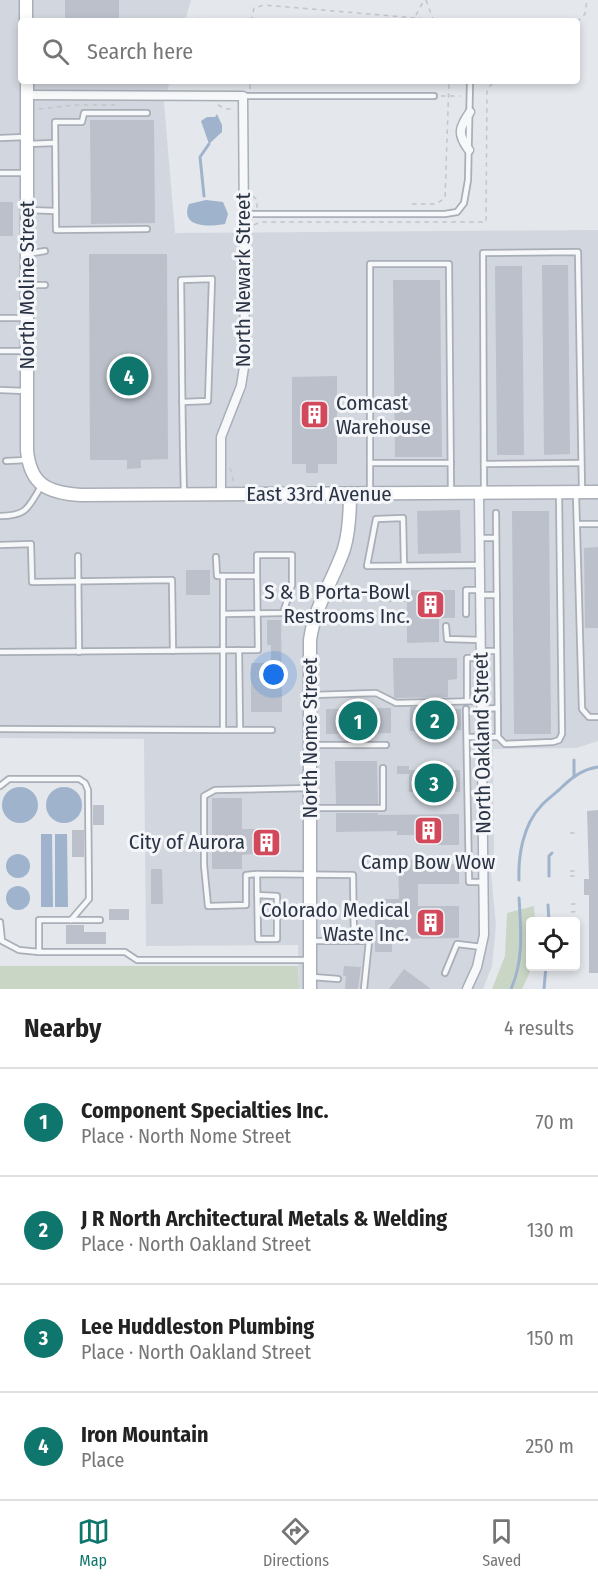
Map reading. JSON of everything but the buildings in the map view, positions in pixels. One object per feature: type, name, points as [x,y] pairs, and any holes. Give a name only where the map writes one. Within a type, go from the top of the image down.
[{"type":"street","points":[[26,0],[26,18]]},
{"type":"street","name":"North Moline Street","points":[[27,84],[28,460],[33,476],[42,485]]},
{"type":"street","points":[[27,95],[243,96]]},
{"type":"street","name":"North Newark Street","points":[[221,495],[222,434],[241,386],[245,361],[243,96]]},
{"type":"street","points":[[469,150],[461,140],[460,134],[470,112]]},
{"type":"street","name":"East 33rd Avenue","points":[[42,485],[53,492],[72,495],[598,492]]},
{"type":"street","name":"North Oakland Street","points":[[467,989],[477,967],[482,947],[484,882],[480,592],[482,493]]},
{"type":"street","name":"North Nome Street","points":[[310,983],[310,653],[312,628],[318,607],[344,548],[349,521],[350,494]]},
{"type":"lane","points":[[470,84],[470,112]]},
{"type":"lane","points":[[243,96],[434,96]]},
{"type":"lane","points":[[147,113],[84,113],[82,122],[55,122],[54,143],[56,230],[147,229]]},
{"type":"lane","points":[[0,138],[54,143]]},
{"type":"lane","points":[[244,214],[445,214],[457,212],[465,200],[469,150]]},
{"type":"lane","points":[[0,173],[27,173]]},
{"type":"lane","points":[[27,210],[56,211]]},
{"type":"lane","points":[[27,254],[45,251]]},
{"type":"lane","points":[[482,493],[484,464],[483,253],[578,252],[581,463],[577,524],[582,709],[589,717],[598,717]]},
{"type":"lane","points":[[370,494],[372,412],[370,264],[449,264],[451,493]]},
{"type":"lane","points":[[182,402],[208,401],[212,279],[181,280],[182,402],[184,495]]},
{"type":"lane","points":[[27,285],[45,285]]},
{"type":"lane","points":[[0,318],[27,318]]},
{"type":"lane","points":[[0,351],[27,351]]},
{"type":"lane","points":[[0,390],[27,391]]},
{"type":"lane","points":[[6,461],[28,460]]},
{"type":"lane","points":[[370,463],[451,463]]},
{"type":"lane","points":[[484,464],[581,463]]},
{"type":"lane","points":[[0,516],[17,516],[26,510],[42,485]]},
{"type":"lane","points":[[496,513],[498,736],[505,744],[559,740],[562,734],[559,492]]},
{"type":"lane","points":[[404,566],[403,518],[376,519],[367,566],[404,566],[480,565]]},
{"type":"lane","points":[[577,524],[598,524]]},
{"type":"lane","points":[[480,538],[496,538]]},
{"type":"lane","points":[[0,545],[31,544],[32,582],[172,580],[173,651]]},
{"type":"lane","points":[[0,652],[258,650],[258,613],[257,555],[292,555],[292,585],[284,613],[258,613],[223,614]]},
{"type":"lane","points":[[78,556],[79,652]]},
{"type":"lane","points":[[216,557],[217,576],[257,576]]},
{"type":"lane","points":[[223,576],[223,730]]},
{"type":"lane","points":[[466,614],[466,590],[497,595]]},
{"type":"lane","points":[[446,626],[447,639],[481,640]]},
{"type":"lane","points":[[239,650],[240,730]]},
{"type":"lane","points":[[467,700],[467,658],[497,651]]},
{"type":"lane","points":[[310,696],[376,693],[396,703],[467,700],[498,708]]},
{"type":"lane","points":[[466,709],[469,882],[484,882]]},
{"type":"lane","points":[[0,729],[272,730]]},
{"type":"lane","points":[[467,737],[498,736]]},
{"type":"lane","points":[[310,745],[386,745]]},
{"type":"lane","points":[[310,808],[383,808],[383,768]]},
{"type":"lane","points":[[0,786],[9,779],[79,778],[85,783],[88,789],[89,899],[71,920]]},
{"type":"lane","points":[[310,788],[215,790],[204,796],[204,865],[208,906],[246,905],[246,875],[353,874],[354,941]]},
{"type":"lane","points":[[257,874],[257,895],[258,939],[277,939],[277,896],[257,895]]},
{"type":"lane","points":[[39,952],[39,920],[100,920]]},
{"type":"lane","points":[[0,922],[1,942],[19,950],[125,952],[137,960],[310,960]]},
{"type":"lane","points":[[310,941],[369,941],[364,989]]},
{"type":"lane","points":[[445,973],[457,944],[482,947]]},
{"type":"lane","points":[[310,983],[338,979]]},
{"type":"path","points":[[415,17],[425,0]]},
{"type":"path","points":[[425,0],[433,18]]},
{"type":"path","points":[[580,19],[586,11],[586,0]]},
{"type":"path","points":[[251,18],[254,8],[264,5],[424,18]]},
{"type":"path","points":[[412,204],[436,204],[445,198],[449,84]]},
{"type":"path","points":[[252,228],[254,224],[260,222],[486,222],[487,89],[492,84]]},
{"type":"path","points":[[434,96],[460,96]]},
{"type":"path","points":[[254,196],[257,200]]},
{"type":"path","points":[[229,464],[234,480],[234,495]]},
{"type":"path","points":[[570,833],[579,833]]},
{"type":"path","points":[[570,871],[579,871]]},
{"type":"path","points":[[570,876],[579,876]]},
{"type":"path","points":[[571,904],[580,904]]},
{"type":"path","points":[[571,912],[580,912]]},
{"type":"shaded area","points":[[0,0],[191,0],[186,18],[18,18],[18,84],[169,84],[164,103],[175,233],[598,230],[598,741],[576,748],[493,749],[494,850],[491,873],[496,925],[492,966],[483,989],[299,989],[298,945],[146,946],[144,739],[0,738]]},
{"type":"green space","points":[[534,906],[535,917],[526,917],[526,971],[531,971],[522,989],[492,989],[505,956],[507,913]]},
{"type":"green space","points":[[0,966],[298,966],[299,989],[0,989]]},
{"type":"water","points":[[217,114],[222,125],[222,132],[209,144],[201,121],[207,117],[215,117]]},
{"type":"water","points":[[206,200],[223,202],[228,214],[225,224],[204,225],[192,222],[188,218],[189,204]]},
{"type":"water","points":[[20,787],[33,792],[38,805],[33,818],[20,823],[7,818],[2,805],[7,792]]},
{"type":"water","points":[[64,787],[77,792],[82,805],[77,818],[64,823],[51,818],[46,805],[51,792]]},
{"type":"water","points":[[41,834],[52,834],[53,907],[41,907]]},
{"type":"water","points":[[55,834],[67,834],[68,907],[55,907]]},
{"type":"water","points":[[18,854],[26,858],[30,866],[26,874],[18,878],[10,874],[6,866],[10,858]]},
{"type":"water","points":[[18,886],[26,890],[30,898],[26,906],[18,910],[10,906],[6,898],[10,890]]},
{"type":"waterway","points":[[204,196],[200,157],[209,144]]},
{"type":"waterway","points":[[574,760],[574,776]]},
{"type":"waterway","points":[[519,880],[519,861],[523,841],[535,814],[546,801],[574,777],[598,767]]},
{"type":"waterway","points":[[549,876],[549,856],[552,853]]},
{"type":"waterway","points":[[511,989],[520,956],[519,898]]},
{"type":"waterway","points":[[548,905],[549,917]]},
{"type":"waterway","points":[[544,989],[546,971]]},
{"type":"place","name":"Iron Mountain","points":[[129,376]]},
{"type":"place","name":"Comcast Warehouse","points":[[315,415]]},
{"type":"place","name":"S & B Porta-Bowl Restrooms Inc.","points":[[431,604]]},
{"type":"place","name":"J R North Architectural Metals & Welding","points":[[435,720]]},
{"type":"place","name":"Component Specialties Inc.","points":[[358,721]]},
{"type":"place","name":"Lee Huddleston Plumbing","points":[[434,783]]},
{"type":"place","name":"Camp Bow Wow","points":[[428,831]]},
{"type":"place","name":"City of Aurora","points":[[266,842]]},
{"type":"place","name":"Colorado Medical Waste Inc.","points":[[430,922]]}]
